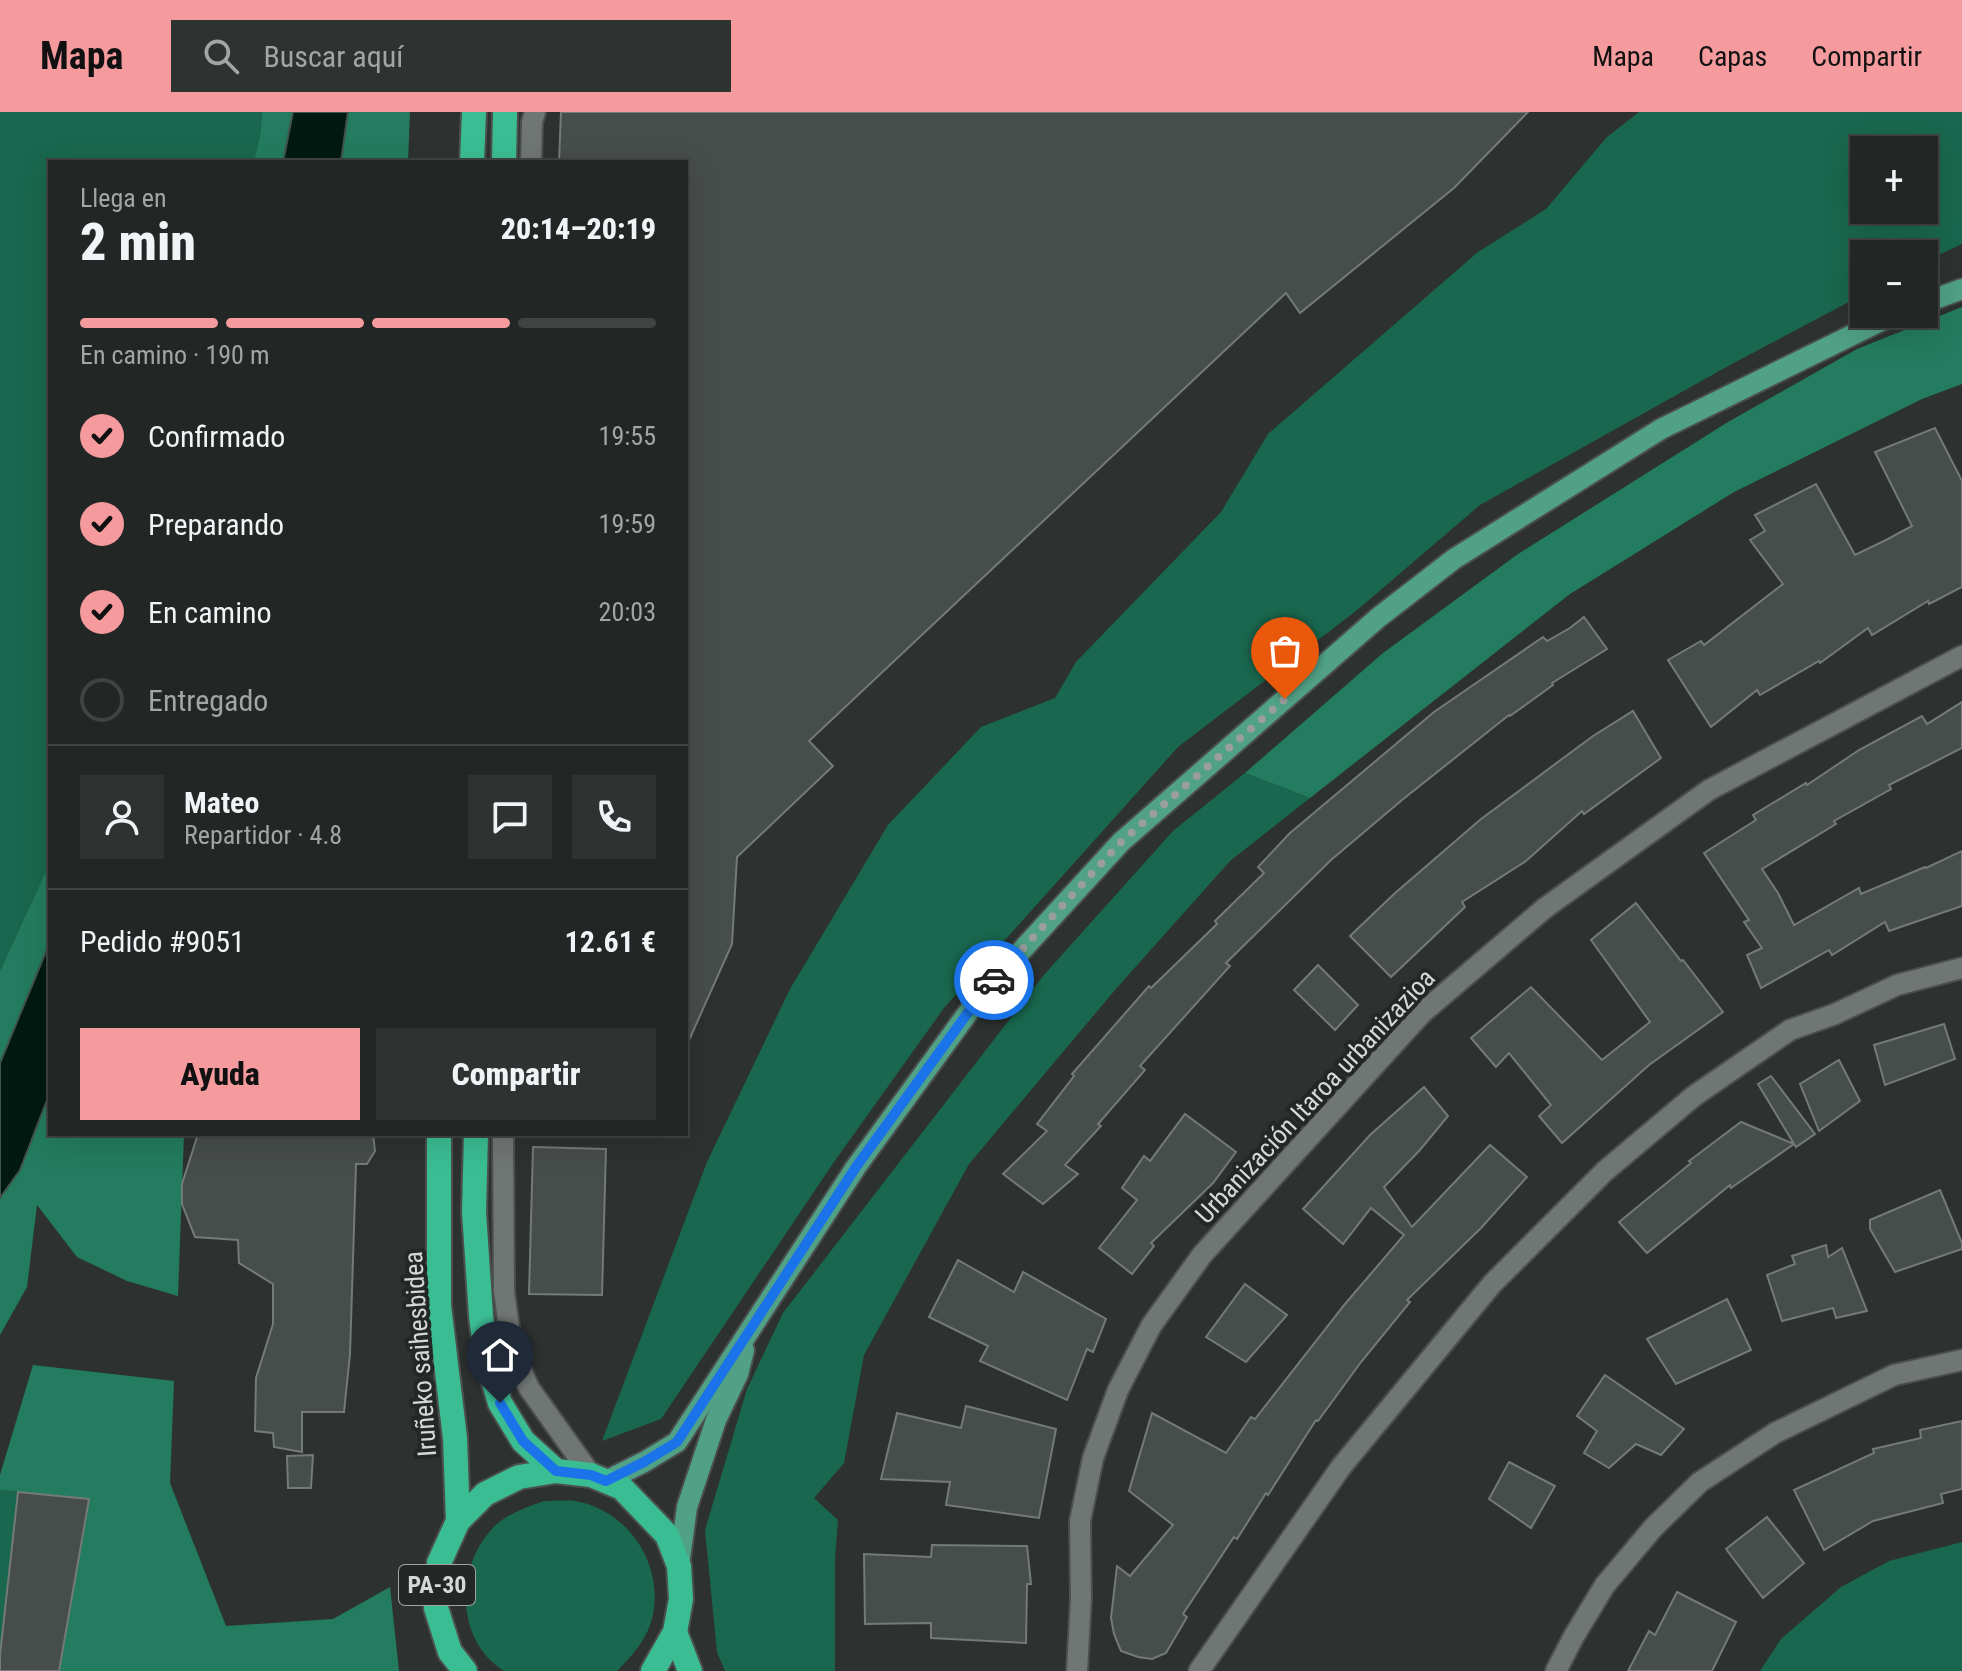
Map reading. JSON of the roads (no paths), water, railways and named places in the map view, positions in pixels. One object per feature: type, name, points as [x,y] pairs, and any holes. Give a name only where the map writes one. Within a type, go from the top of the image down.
[{"type":"highway","points":[[472,160],[474,112]]},
{"type":"highway","points":[[504,160],[505,112]]},
{"type":"highway","name":"Iruñeko saihesbidea","points":[[439,1136],[439,1306],[455,1438],[458,1521]]},
{"type":"highway","points":[[476,1136],[474,1212],[486,1356],[507,1416],[523,1441],[556,1471]]},
{"type":"highway","name":"PA-30","points":[[465,1671],[450,1652],[436,1608],[439,1563],[458,1521],[485,1494],[519,1477],[556,1471],[599,1478],[622,1488],[667,1535],[679,1566],[681,1599],[675,1632],[653,1671]]},
{"type":"highway","name":"PA-30","points":[[675,1632],[690,1671]]},
{"type":"main road","points":[[1938,298],[1962,289]]},
{"type":"main road","points":[[599,1478],[644,1462],[677,1442],[856,1167],[980,996],[1121,842],[1379,617],[1454,559],[1661,429],[1867,328]]},
{"type":"main road","points":[[679,1566],[687,1507],[716,1420],[738,1374],[748,1335]]},
{"type":"street","points":[[531,160],[535,112]]},
{"type":"street","name":"Urbanización Itaroa urbanizazioa","points":[[1077,1671],[1081,1598],[1080,1521],[1093,1458],[1118,1390],[1151,1326],[1202,1255],[1422,1013],[1545,908],[1709,790],[1962,656]]},
{"type":"street","points":[[1199,1671],[1341,1467],[1492,1284],[1605,1171],[1694,1096],[1790,1030],[1835,1014],[1897,985],[1962,968]]},
{"type":"street","points":[[503,1136],[504,1291],[512,1350],[529,1388],[599,1478]]},
{"type":"street","points":[[1556,1671],[1605,1585],[1653,1528],[1700,1482],[1775,1433],[1894,1375],[1962,1360]]}]
